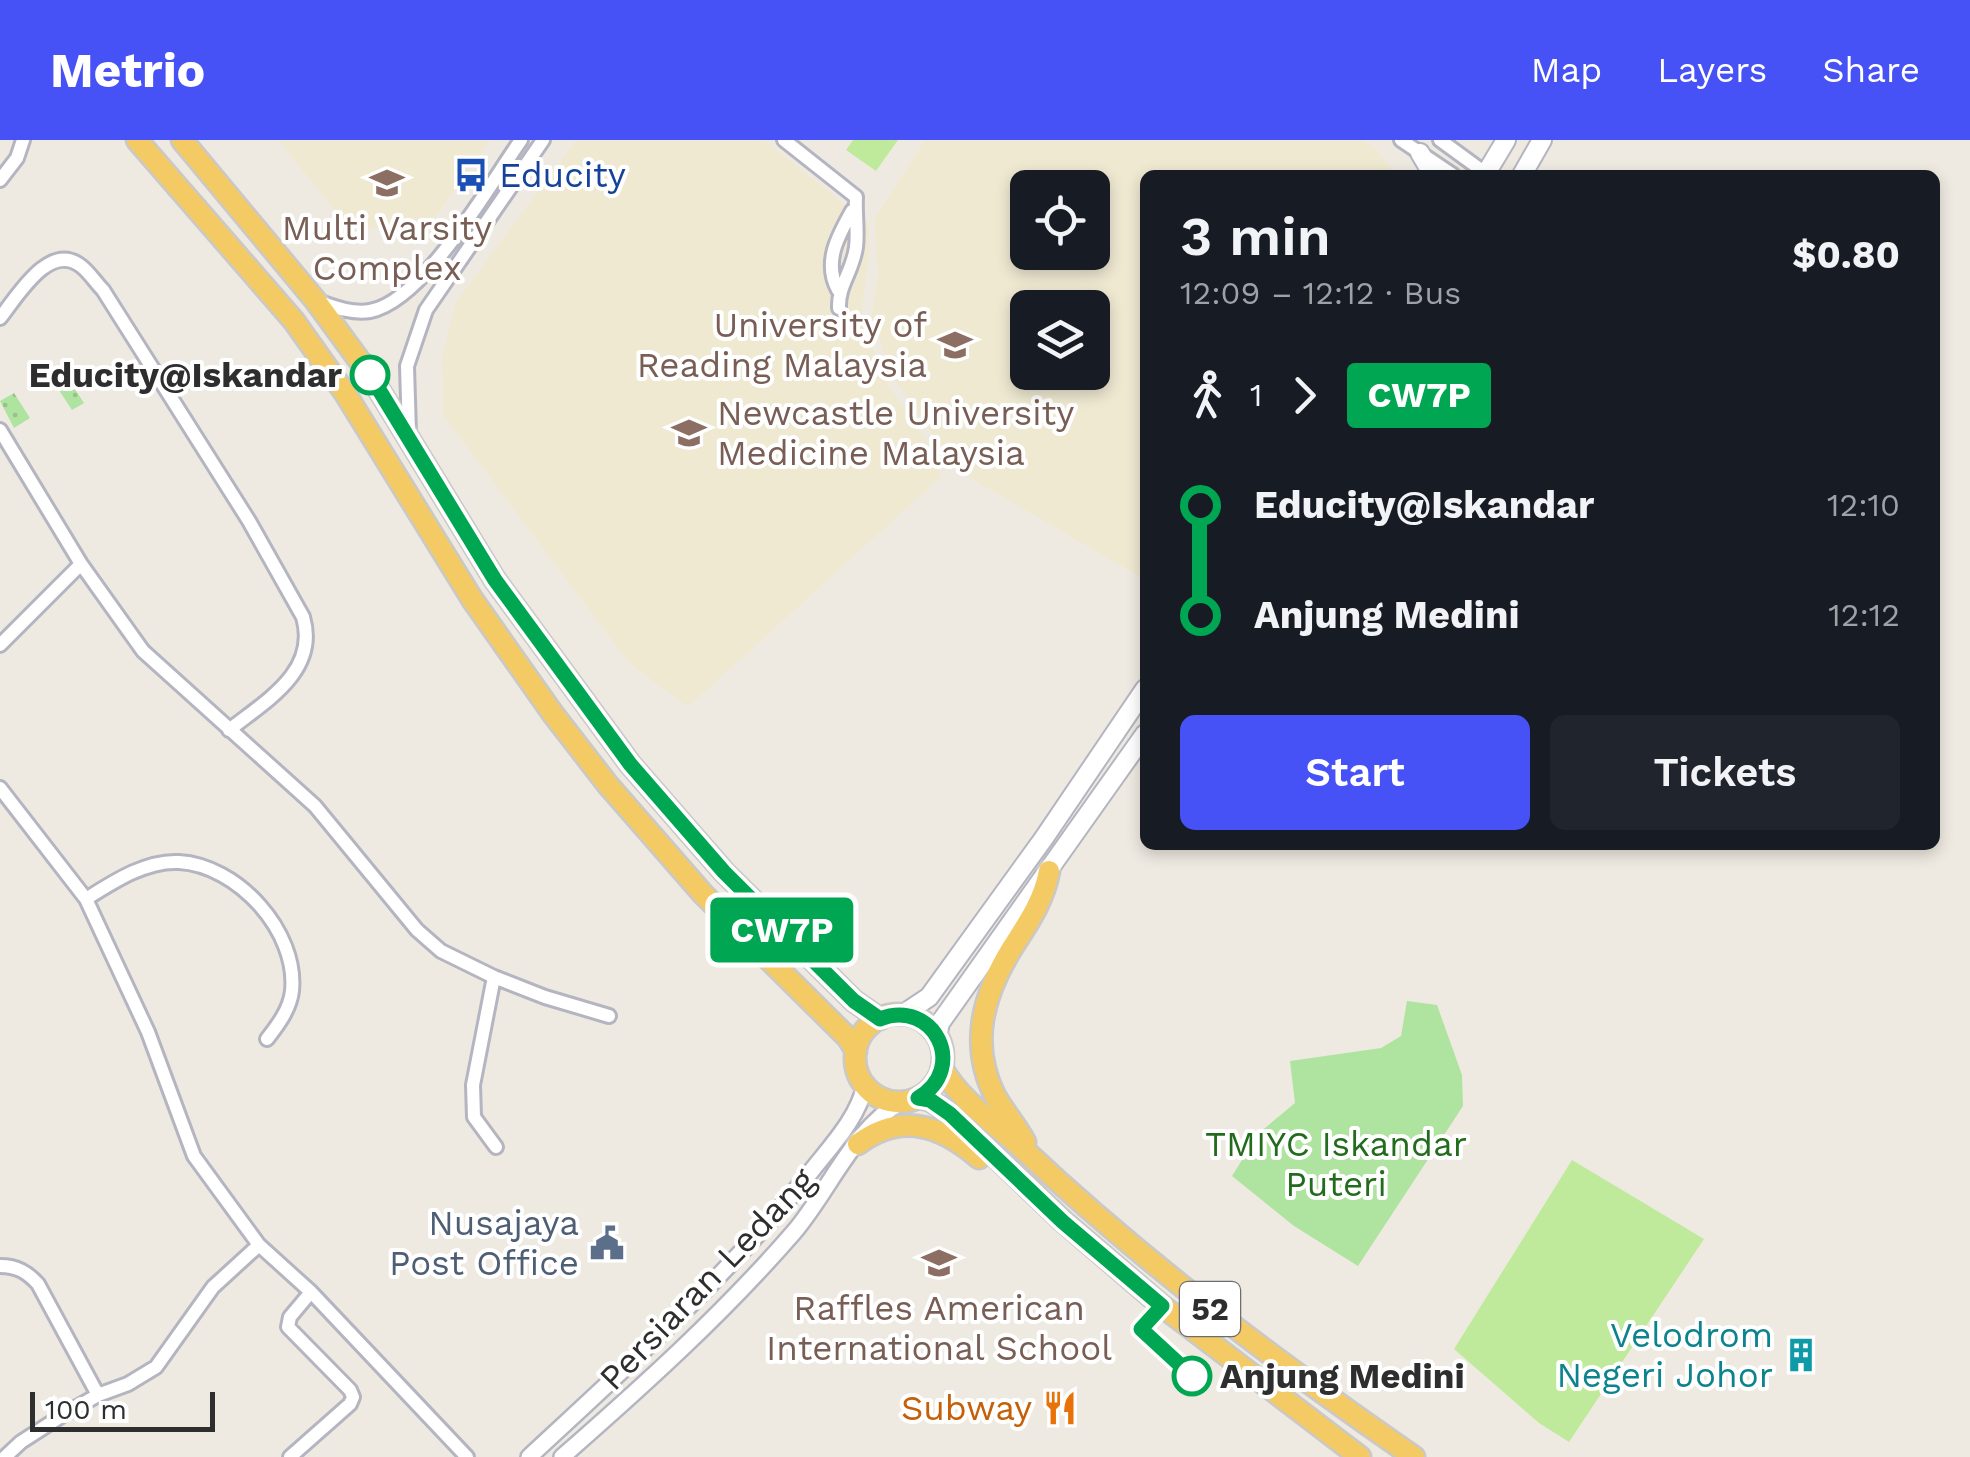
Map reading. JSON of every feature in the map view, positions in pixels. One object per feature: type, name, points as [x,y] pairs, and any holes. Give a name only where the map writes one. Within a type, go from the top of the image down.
[{"type":"highway","points":[[137,140],[294,321],[346,393],[472,599],[608,785],[702,894],[856,1051]]},
{"type":"highway","points":[[182,140],[315,300],[370,375],[495,580],[630,764],[724,872],[854,1001],[880,1019]]},
{"type":"highway","points":[[1032,1157],[987,1076],[980,1028],[990,991],[1040,903],[1049,871]]},
{"type":"highway","points":[[902,1015],[920,1020],[937,1036],[942,1048],[942,1068],[936,1083],[910,1100],[879,1097],[865,1085],[857,1069],[856,1051],[863,1034],[880,1019],[902,1015]]},
{"type":"highway","name":"52","points":[[942,1068],[1032,1157],[1179,1286],[1414,1457]]},
{"type":"highway","name":"52","points":[[910,1100],[930,1100],[950,1114],[1098,1253],[1189,1328],[1360,1457]]},
{"type":"highway","points":[[858,1144],[877,1132],[898,1126],[927,1126],[957,1140],[995,1173],[1030,1190]]},
{"type":"main road","points":[[1488,170],[1506,140]]},
{"type":"main road","points":[[1525,170],[1542,140]]},
{"type":"main road","points":[[1420,154],[1430,170]]},
{"type":"main road","points":[[902,1015],[929,997],[1140,696]]},
{"type":"main road","points":[[937,1036],[940,1023],[964,988],[1140,741]]},
{"type":"street","points":[[0,180],[17,158],[23,140]]},
{"type":"street","points":[[315,300],[365,312],[404,295],[431,267],[521,140]]},
{"type":"street","points":[[409,438],[408,366],[426,310],[543,140]]},
{"type":"street","points":[[784,140],[854,193],[854,256],[850,274],[838,290]]},
{"type":"street","points":[[1400,140],[1445,170]]},
{"type":"street","points":[[1440,140],[1481,170]]},
{"type":"street","points":[[839,308],[831,262],[838,234],[856,204]]},
{"type":"street","points":[[0,318],[46,264],[69,260],[80,265],[103,290],[249,520],[294,600],[307,631],[301,664],[281,689],[228,730]]},
{"type":"street","points":[[0,430],[82,564],[143,651],[315,806],[416,930],[441,952],[494,977],[609,1016]]},
{"type":"street","points":[[0,645],[82,564]]},
{"type":"street","points":[[0,788],[86,899],[148,1032],[194,1156],[259,1245],[312,1292],[466,1457]]},
{"type":"street","points":[[86,899],[110,883],[147,867],[176,862],[203,866],[228,878],[250,896],[275,926],[289,960],[292,991],[282,1021],[268,1039]]},
{"type":"street","points":[[494,977],[473,1085],[474,1117],[496,1147]]},
{"type":"street","name":"Persiaran Ledang","points":[[529,1457],[746,1248],[836,1140],[859,1103],[865,1085]]},
{"type":"street","name":"Persiaran Ledang","points":[[562,1457],[738,1294],[797,1228],[882,1115],[910,1100]]},
{"type":"street","points":[[6,1457],[22,1442],[98,1395],[128,1384],[156,1366],[213,1287],[259,1245]]},
{"type":"street","points":[[0,1266],[28,1273],[38,1284],[98,1395]]},
{"type":"street","points":[[290,1457],[353,1397],[288,1326],[290,1317],[312,1292]]},
{"type":"shaded area","name":"Multi Varsity Complex","points":[[278,140],[491,140],[429,226],[350,229]]},
{"type":"shaded area","name":"Newcastle University Medicine Malaysia","points":[[576,140],[764,140],[869,224],[861,321],[888,384],[933,451],[941,477],[688,707],[629,663],[443,415],[442,357],[456,302]]},
{"type":"shaded area","name":"University of Reading Malaysia","points":[[925,140],[1364,140],[1392,170],[1140,170],[1140,577],[957,470],[894,379],[871,318],[878,276],[874,219]]},
{"type":"green space","points":[[853,140],[898,140],[876,171],[846,150]]},
{"type":"green space","points":[[59,365],[84,403],[72,410],[47,372]]},
{"type":"green space","points":[[14,393],[30,418],[14,428],[0,401]]},
{"type":"green space","name":"TMIYC Iskandar Puteri","points":[[1407,1001],[1437,1005],[1462,1075],[1463,1106],[1358,1266],[1294,1226],[1232,1176],[1259,1133],[1295,1103],[1290,1061],[1381,1048],[1401,1036]]},
{"type":"green space","points":[[1572,1160],[1704,1239],[1569,1442],[1539,1423],[1454,1349]]},
{"type":"bus line","name":"CW7P","points":[[370,375],[495,580],[630,764],[724,872],[854,1001],[880,1019],[912,1016],[934,1031],[942,1048],[943,1066],[936,1083],[918,1098],[930,1100],[950,1114],[1063,1222],[1162,1306],[1141,1329],[1192,1376]]},
{"type":"place","name":"Educity","points":[[471,175]]},
{"type":"place","name":"Multi Varsity Complex","points":[[387,183]]},
{"type":"place","name":"University of Reading Malaysia","points":[[955,345]]},
{"type":"place","name":"Educity@Iskandar","points":[[370,375]]},
{"type":"place","name":"Newcastle University Medicine Malaysia","points":[[689,433]]},
{"type":"place","name":"Nusajaya Post Office","points":[[607,1243]]},
{"type":"place","name":"Raffles American International School","points":[[939,1263]]},
{"type":"place","name":"Velodrom Negeri Johor","points":[[1801,1355]]},
{"type":"place","name":"Anjung Medini","points":[[1192,1376]]},
{"type":"place","name":"Subway","points":[[1060,1408]]}]
